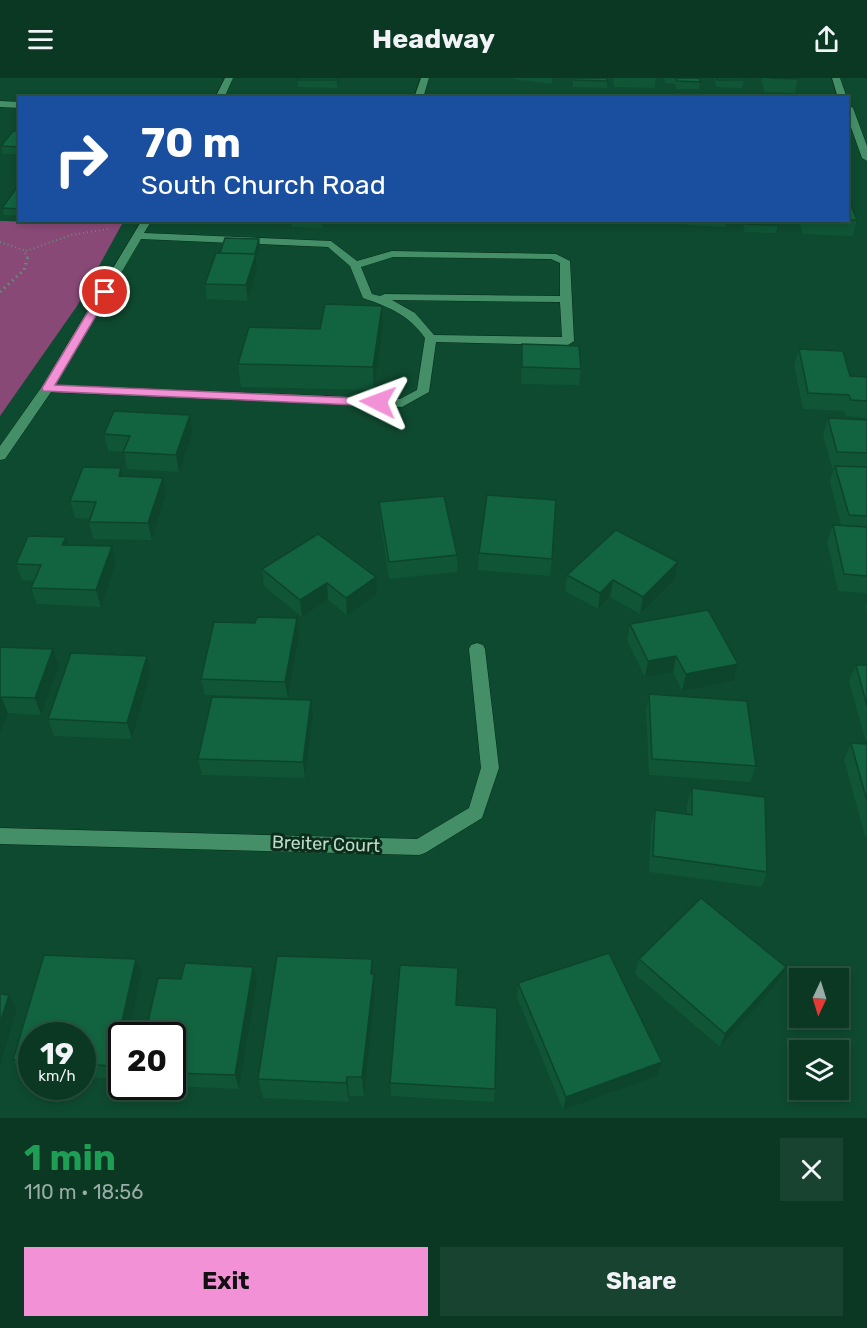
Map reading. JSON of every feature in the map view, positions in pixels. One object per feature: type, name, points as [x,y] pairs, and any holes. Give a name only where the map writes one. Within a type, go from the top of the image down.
[{"type":"street","points":[[220,96],[229,78]]},
{"type":"street","points":[[419,96],[425,78]]},
{"type":"street","points":[[836,78],[842,96]]},
{"type":"street","points":[[0,104],[18,105]]},
{"type":"street","points":[[867,119],[850,118],[867,158]]},
{"type":"street","points":[[0,456],[47,388],[146,222]]},
{"type":"street","points":[[138,236],[331,244],[355,265],[367,296]]},
{"type":"street","points":[[355,265],[392,254],[552,256],[565,261],[568,341],[430,338]]},
{"type":"street","points":[[47,388],[402,403],[423,392],[430,338],[419,320],[400,306],[367,296]]},
{"type":"street","points":[[367,296],[566,299]]},
{"type":"street","name":"Breiter Court","points":[[0,836],[418,847],[476,813],[490,768],[477,649]]},
{"type":"path","points":[[26,251],[71,235],[108,229]]},
{"type":"path","points":[[0,242],[18,245],[26,251],[28,261],[26,272],[0,292]]},
{"type":"shaded area","points":[[0,221],[122,224],[77,306],[0,416]]},
{"type":"building","points":[[298,78],[337,78],[337,80],[297,80]]},
{"type":"building","points":[[574,78],[607,78],[607,81],[574,80]]},
{"type":"building","points":[[676,78],[699,78],[700,82],[677,81]]},
{"type":"building","points":[[717,78],[743,78],[744,80],[717,80]]},
{"type":"building","points":[[13,131],[18,131],[18,147],[1,146]]},
{"type":"building","points":[[18,186],[18,209],[2,208]]},
{"type":"building","points":[[849,203],[850,203],[857,220],[849,220]]},
{"type":"building","points":[[746,222],[777,222],[778,225],[746,224]]},
{"type":"building","points":[[225,238],[259,239],[255,254],[220,253]]},
{"type":"building","points":[[216,253],[256,254],[246,285],[205,284]]},
{"type":"building","points":[[325,304],[382,306],[373,367],[238,364],[249,327],[320,329]]},
{"type":"building","points":[[522,344],[579,346],[581,369],[522,367]]},
{"type":"building","points":[[799,349],[843,351],[850,376],[867,377],[867,401],[851,400],[849,395],[808,393]]},
{"type":"building","points":[[114,411],[190,415],[176,455],[123,452],[130,436],[104,434]]},
{"type":"building","points":[[828,418],[867,420],[867,453],[837,452]]},
{"type":"building","points":[[835,466],[867,467],[867,516],[849,515]]},
{"type":"building","points":[[83,467],[121,468],[119,476],[163,478],[148,523],[89,522],[96,502],[70,501]]},
{"type":"building","points":[[487,495],[556,500],[552,559],[479,553]]},
{"type":"building","points":[[444,496],[457,555],[389,562],[379,502]]},
{"type":"building","points":[[833,525],[867,527],[867,576],[844,574]]},
{"type":"building","points":[[616,530],[678,562],[643,597],[613,580],[600,593],[567,575]]},
{"type":"building","points":[[318,534],[376,577],[346,598],[327,583],[300,600],[262,569]]},
{"type":"building","points":[[28,536],[66,537],[62,545],[112,546],[96,590],[31,588],[41,565],[16,564]]},
{"type":"building","points":[[708,610],[738,664],[686,674],[676,656],[648,661],[630,624]]},
{"type":"building","points":[[257,617],[297,618],[285,682],[201,679],[214,622],[255,623]]},
{"type":"building","points":[[0,647],[53,649],[35,698],[1,697],[0,700]]},
{"type":"building","points":[[71,653],[147,656],[127,723],[48,719]]},
{"type":"building","points":[[856,665],[867,665],[867,706]]},
{"type":"building","points":[[649,694],[747,701],[756,766],[652,759]]},
{"type":"building","points":[[212,697],[311,700],[303,762],[198,759]]},
{"type":"building","points":[[851,743],[867,744],[867,801]]},
{"type":"building","points":[[692,788],[765,797],[767,872],[653,856],[655,810],[692,815]]},
{"type":"building","points":[[701,898],[786,967],[725,1034],[639,959]]},
{"type":"building","points":[[609,953],[662,1062],[566,1097],[518,983]]},
{"type":"building","points":[[44,955],[136,959],[122,1022],[108,1022],[108,1066],[96,1065],[96,1022],[24,1022]]},
{"type":"building","points":[[277,956],[372,959],[371,974],[374,974],[362,1077],[347,1077],[346,1083],[258,1079]]},
{"type":"building","points":[[185,963],[253,967],[235,1075],[186,1073],[186,1022],[148,1022],[158,978],[181,979]]},
{"type":"building","points":[[400,965],[458,968],[456,1005],[497,1008],[495,1089],[390,1083]]},
{"type":"building","points":[[0,994],[9,995],[0,1023]]},
{"type":"building","points":[[18,1043],[18,1060],[13,1060]]},
{"type":"route","points":[[105,292],[47,388],[378,402]]}]
